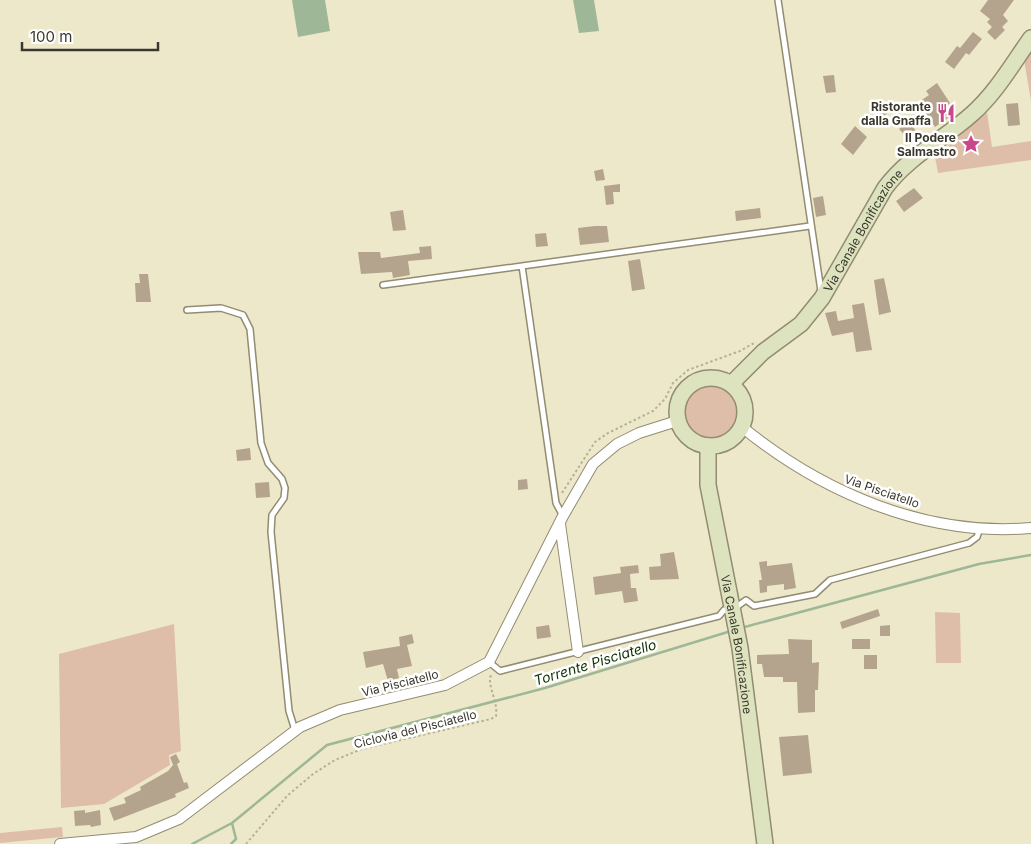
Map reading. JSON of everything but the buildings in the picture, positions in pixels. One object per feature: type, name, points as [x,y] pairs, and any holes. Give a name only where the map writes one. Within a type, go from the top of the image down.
[{"type":"street","name":"Via Canale Bonificazione","points":[[731,384],[764,352],[801,324],[822,298],[885,188],[894,176],[906,164],[974,112],[1031,38]]},
{"type":"street","points":[[711,377],[731,384],[738,390],[745,408],[742,427],[728,442],[708,446],[692,441],[686,436],[678,421],[678,400],[691,384],[711,377]]},
{"type":"street","points":[[489,662],[561,516],[593,464],[617,444],[631,436],[678,421]]},
{"type":"street","name":"Via Pisciatello","points":[[742,427],[786,458],[856,498],[935,522],[980,528],[1031,528]]},
{"type":"street","name":"Via Canale Bonificazione","points":[[708,446],[708,485],[740,648],[765,844]]},
{"type":"street","points":[[561,516],[578,652]]},
{"type":"street","name":"Via Pisciatello","points":[[60,844],[136,837],[178,819],[296,730],[340,710],[445,685],[489,662]]},
{"type":"lane","name":"Via Canale Bonificazione","points":[[778,0],[822,298]]},
{"type":"lane","points":[[383,285],[810,226]]},
{"type":"lane","points":[[522,266],[556,502],[561,516]]},
{"type":"lane","points":[[187,310],[221,308],[236,312],[243,315],[250,329],[261,443],[268,463],[282,479],[285,488],[284,498],[272,515],[271,532],[289,712],[296,730]]},
{"type":"lane","points":[[489,662],[500,671],[719,616],[724,610],[732,615],[746,600],[754,606],[815,594],[830,580],[969,543],[977,537],[980,528]]},
{"type":"path","points":[[561,516],[562,493],[595,442],[608,433],[653,411],[665,399],[673,383],[688,370],[740,351],[756,341]]},
{"type":"path","name":"Ciclovia del Pisciatello","points":[[246,844],[287,796],[313,774],[335,760],[362,749],[491,719],[496,716],[497,709],[490,676],[500,671]]},
{"type":"shaded area","points":[[292,0],[325,0],[330,31],[298,37]]},
{"type":"shaded area","points":[[573,0],[594,0],[599,31],[579,33]]},
{"type":"shaded area","points":[[1031,40],[1031,101],[1023,54]]},
{"type":"shaded area","name":"Il Podere Salmastro","points":[[987,112],[992,147],[1031,141],[1031,160],[938,173],[935,157]]},
{"type":"shaded area","points":[[706,385],[716,385],[726,389],[734,397],[738,412],[734,427],[726,435],[716,439],[706,439],[696,435],[688,427],[684,417],[684,407],[688,397],[696,389]]},
{"type":"shaded area","points":[[935,612],[960,613],[961,663],[936,663]]},
{"type":"shaded area","points":[[174,624],[181,751],[169,755],[170,765],[104,804],[61,808],[59,654]]},
{"type":"shaded area","points":[[62,827],[63,837],[0,843],[0,833]]},
{"type":"waterway","name":"Torrente Pisciatello","points":[[741,628],[979,564],[1031,555]]},
{"type":"waterway","name":"Torrente Pisciatello","points":[[192,844],[232,823],[327,745],[545,688],[731,631]]},
{"type":"waterway","points":[[231,844],[236,839],[232,823]]},
{"type":"place","name":"Ristorante dalla Gnaffa","points":[[946,113]]},
{"type":"place","name":"Il Podere Salmastro","points":[[971,144]]}]
